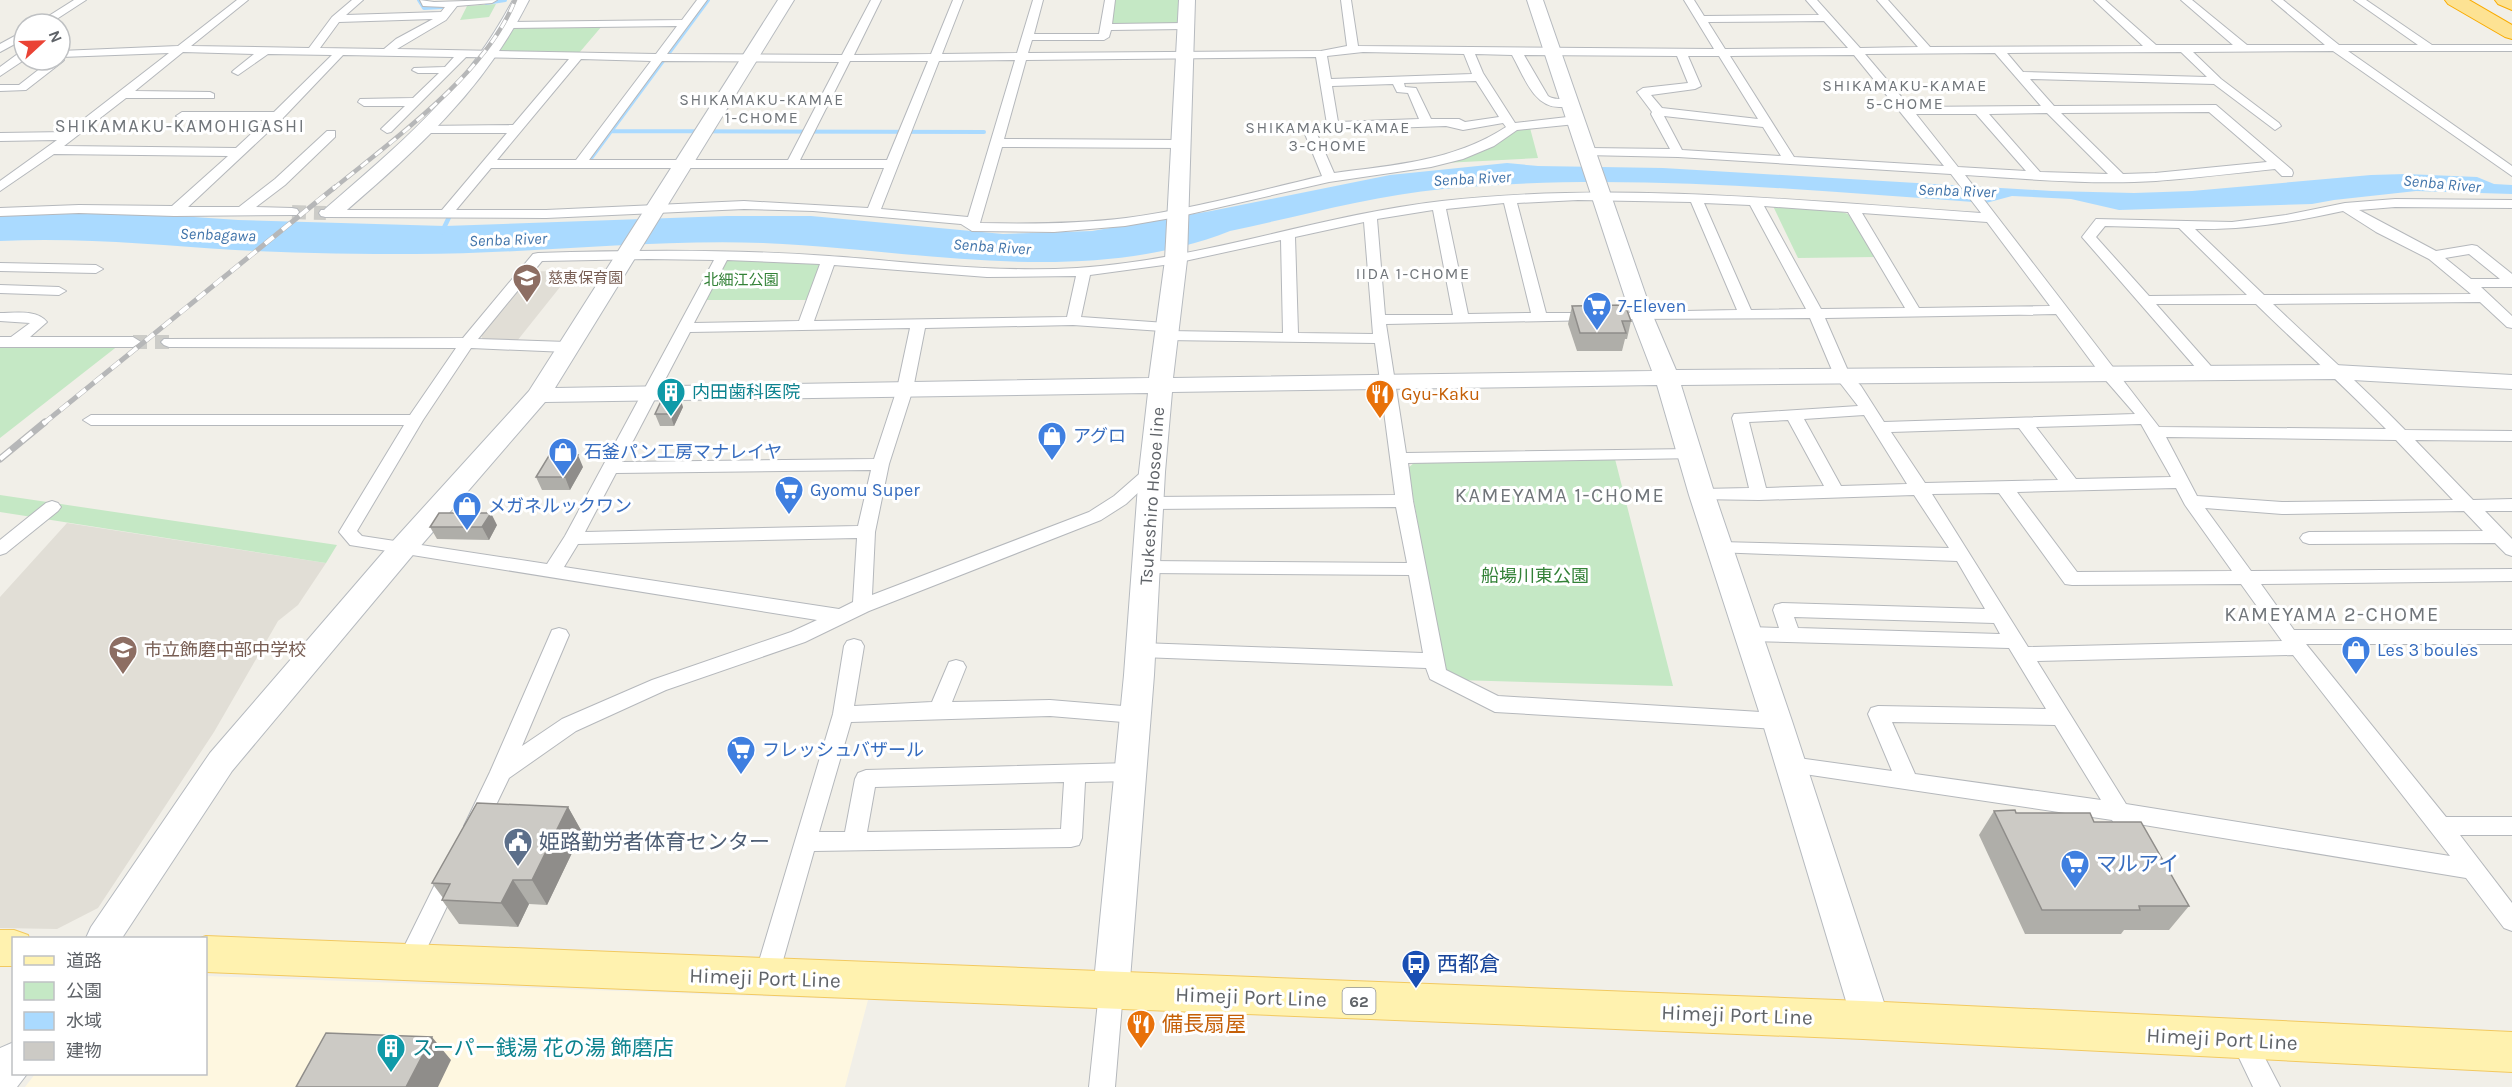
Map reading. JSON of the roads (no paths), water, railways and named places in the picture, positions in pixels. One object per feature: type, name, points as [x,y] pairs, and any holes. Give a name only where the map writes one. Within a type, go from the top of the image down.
[{"type":"highway","points":[[2455,0],[2512,33]]},
{"type":"highway","points":[[2505,0],[2512,4]]},
{"type":"highway","points":[[2480,2],[2512,10]]},
{"type":"highway","points":[[2480,2],[2512,18]]},
{"type":"highway","points":[[2480,2],[2512,27]]},
{"type":"main road","name":"Himeji Port Line","points":[[207,954],[1871,1021],[2243,1041],[2512,1052]]},
{"type":"street","points":[[61,12],[81,0]]},
{"type":"street","points":[[1,185],[52,150],[243,0]]},
{"type":"street","points":[[313,50],[336,18],[358,0]]},
{"type":"street","points":[[425,0],[427,4],[492,0]]},
{"type":"street","points":[[329,213],[428,129],[493,54],[521,0]]},
{"type":"street","points":[[580,164],[702,0]]},
{"type":"street","points":[[104,937],[221,762],[402,549],[538,395],[786,0]]},
{"type":"street","points":[[792,164],[876,0]]},
{"type":"street","points":[[873,211],[958,0]]},
{"type":"street","points":[[972,227],[1038,0]]},
{"type":"street","points":[[1028,37],[1104,37],[1110,0]]},
{"type":"street","name":"Tsukeshiro Hosoe line","points":[[1111,992],[1141,650],[1152,503],[1152,472],[1165,331],[1176,256],[1187,0]]},
{"type":"street","points":[[1346,0],[1353,49]]},
{"type":"street","points":[[1535,0],[1588,152],[1601,197],[1623,317],[1667,378],[1702,495],[1777,721],[1871,1021]]},
{"type":"street","points":[[1689,0],[1790,160]]},
{"type":"street","points":[[1811,0],[1907,111],[2108,373],[2120,383],[2150,426],[2183,482],[2191,501],[2293,642],[2440,826],[2471,869],[2510,915]]},
{"type":"street","points":[[1882,0],[1928,51]]},
{"type":"street","points":[[2100,0],[2152,48]]},
{"type":"street","points":[[2186,0],[2244,48]]},
{"type":"street","points":[[2277,0],[2336,48],[2512,172]]},
{"type":"street","points":[[2359,0],[2430,48]]},
{"type":"street","points":[[388,51],[400,41],[442,18],[453,4]]},
{"type":"street","points":[[336,18],[443,15]]},
{"type":"street","points":[[1702,19],[1828,18]]},
{"type":"street","points":[[510,25],[684,23]]},
{"type":"street","points":[[1106,27],[1185,26]]},
{"type":"street","points":[[72,56],[180,49],[388,51],[660,58],[935,59],[1321,54],[1353,49],[1724,53],[2152,48],[2512,48]]},
{"type":"street","points":[[2184,49],[2217,81],[2275,126]]},
{"type":"street","points":[[238,72],[267,50]]},
{"type":"street","points":[[1468,50],[1479,77],[1510,123]]},
{"type":"street","points":[[1516,51],[1543,98],[1573,111]]},
{"type":"street","points":[[1999,51],[2050,109],[2120,178]]},
{"type":"street","points":[[174,212],[333,63],[340,52]]},
{"type":"street","points":[[387,129],[464,53]]},
{"type":"street","points":[[1678,153],[1657,114],[1659,113],[1643,92],[1695,86],[1681,53]]},
{"type":"street","points":[[1321,54],[1333,126]]},
{"type":"street","points":[[444,214],[578,56]]},
{"type":"street","points":[[418,70],[448,70]]},
{"type":"street","points":[[0,88],[22,88],[42,72]]},
{"type":"street","points":[[2021,75],[2217,81]]},
{"type":"street","points":[[1327,83],[1479,77]]},
{"type":"street","points":[[1397,81],[1401,90],[1412,90],[1426,122]]},
{"type":"street","points":[[123,94],[210,96]]},
{"type":"street","points":[[364,102],[416,102]]},
{"type":"street","points":[[108,106],[154,104]]},
{"type":"street","points":[[1907,111],[2212,108],[2287,173]]},
{"type":"street","points":[[1978,110],[2037,176]]},
{"type":"street","points":[[1463,126],[1510,123],[1573,111]]},
{"type":"street","points":[[1659,113],[1767,124]]},
{"type":"street","points":[[182,116],[278,116]]},
{"type":"street","points":[[1329,178],[1311,134],[1312,130],[1333,126],[1459,123],[1490,143]]},
{"type":"street","points":[[329,213],[546,214],[744,205],[873,211],[965,220],[972,227],[1054,228],[1125,222],[1177,214],[1329,178],[1431,163],[1459,156],[1490,143],[1510,123]]},
{"type":"street","points":[[428,129],[515,129]]},
{"type":"street","points":[[244,210],[280,182],[331,134]]},
{"type":"street","points":[[0,137],[70,136]]},
{"type":"street","points":[[997,143],[1182,144]]},
{"type":"street","points":[[52,150],[237,152]]},
{"type":"street","points":[[1588,152],[1678,153],[2037,176],[2120,178],[2194,174],[2276,165]]},
{"type":"street","points":[[487,164],[891,164]]},
{"type":"street","points":[[838,616],[402,549],[356,541],[348,532],[415,420],[466,343],[537,257],[626,254],[723,255],[830,260],[999,274],[1084,272],[1176,256],[1370,216],[1439,205],[1509,198],[1696,199],[1989,215]]},
{"type":"street","points":[[1509,198],[1540,318]]},
{"type":"street","points":[[1696,199],[1746,315]]},
{"type":"street","points":[[2209,373],[2089,237],[2101,222],[2232,226],[2286,219],[2345,207],[2395,202],[2512,204]]},
{"type":"street","points":[[1756,203],[1816,314],[1842,375],[1855,389],[1921,490],[2135,838]]},
{"type":"street","points":[[1439,205],[1461,318]]},
{"type":"street","points":[[2345,207],[2381,229],[2434,256],[2468,283],[2481,298],[2512,324]]},
{"type":"street","points":[[0,212],[79,209],[292,212]]},
{"type":"street","points":[[1853,209],[1915,312]]},
{"type":"street","points":[[1370,216],[1378,320],[1389,382],[1404,501],[1415,569],[1437,674],[1496,704],[1777,721]]},
{"type":"street","points":[[2184,226],[2335,372],[2353,386],[2506,543]]},
{"type":"street","points":[[1288,234],[1291,337]]},
{"type":"street","points":[[2434,256],[2472,249],[2512,282]]},
{"type":"street","points":[[550,572],[573,538],[723,255]]},
{"type":"street","points":[[805,326],[830,260]]},
{"type":"street","points":[[0,267],[96,269]]},
{"type":"street","points":[[1073,321],[1084,272]]},
{"type":"street","points":[[2468,283],[2512,282]]},
{"type":"street","points":[[0,289],[59,291]]},
{"type":"street","points":[[2144,300],[2481,298]]},
{"type":"street","points":[[1378,320],[2061,310]]},
{"type":"street","points":[[0,317],[33,318],[40,322],[7,342]]},
{"type":"street","points":[[684,327],[1073,321],[1165,331],[1381,339]]},
{"type":"street","points":[[862,606],[866,532],[881,464],[905,389],[918,325]]},
{"type":"street","points":[[7,342],[133,342]]},
{"type":"street","points":[[169,342],[466,343],[567,347]]},
{"type":"street","points":[[538,395],[2108,373],[2335,372],[2512,382]]},
{"type":"street","points":[[1759,494],[1740,418],[1869,410]]},
{"type":"street","points":[[1793,414],[1835,491]]},
{"type":"street","points":[[91,420],[415,420]]},
{"type":"street","points":[[1880,427],[2024,423],[2512,436]]},
{"type":"street","points":[[2024,423],[2071,485]]},
{"type":"street","points":[[1398,458],[1691,454]]},
{"type":"street","points":[[610,468],[881,464]]},
{"type":"street","points":[[501,772],[568,725],[659,685],[798,637],[862,606],[1095,516],[1120,500],[1152,472]]},
{"type":"street","points":[[1702,495],[2183,482]]},
{"type":"street","points":[[2004,487],[2072,579],[2512,575]]},
{"type":"street","points":[[1152,503],[1404,501]]},
{"type":"street","points":[[2191,501],[2282,508],[2512,506]]},
{"type":"street","points":[[0,549],[52,507]]},
{"type":"street","points":[[573,538],[866,532]]},
{"type":"street","points":[[2309,538],[2506,543]]},
{"type":"street","points":[[1720,548],[1962,555]]},
{"type":"street","points":[[1147,567],[1415,569]]},
{"type":"street","points":[[1791,634],[1782,610],[1999,616]]},
{"type":"street","points":[[1749,634],[1791,634],[2018,648],[2512,638]]},
{"type":"street","points":[[408,963],[501,772],[559,635]]},
{"type":"street","points":[[766,978],[843,714],[854,646]]},
{"type":"street","points":[[1141,650],[1434,661]]},
{"type":"street","points":[[939,710],[956,667]]},
{"type":"street","points":[[843,714],[1050,708],[1135,715]]},
{"type":"street","points":[[1907,781],[1878,714],[2061,717]]},
{"type":"street","points":[[1791,765],[2120,812],[2471,869]]},
{"type":"street","points":[[854,841],[866,779],[1130,772]]},
{"type":"street","points":[[806,842],[1071,838],[1075,774]]},
{"type":"street","points":[[2440,826],[2512,826]]},
{"type":"street","points":[[1102,1087],[1111,992]]},
{"type":"street","points":[[2243,1041],[2267,1087]]},
{"type":"street","points":[[0,1079],[12,1063]]},
{"type":"water","points":[[1507,163],[1538,166],[1663,168],[2052,191],[2134,193],[2192,191],[2406,174],[2477,177],[2494,184],[2512,185],[2512,194],[2416,191],[2312,204],[2119,210],[2071,199],[2012,196],[1986,203],[1714,185],[1578,182],[1511,184],[1389,196],[1230,231],[1174,248],[1117,258],[1058,262],[998,261],[763,243],[720,242],[502,252],[393,254],[258,251],[89,241],[0,241],[0,215],[136,213],[238,220],[445,226],[727,216],[811,216],[1003,234],[1092,231],[1211,211],[1390,175]]},
{"type":"waterway","points":[[419,0],[424,8],[442,7]]},
{"type":"waterway","points":[[486,3],[505,0]]},
{"type":"waterway","points":[[611,131],[708,0]]},
{"type":"waterway","points":[[586,165],[611,131]]},
{"type":"waterway","points":[[611,131],[984,132]]},
{"type":"waterway","points":[[442,232],[451,213]]},
{"type":"tunnel","points":[[292,212],[326,213]]},
{"type":"tunnel","points":[[133,342],[169,342]]},
{"type":"railway","points":[[333,189],[410,127],[461,79],[502,27],[515,0]]},
{"type":"railway","points":[[43,424],[335,187]]},
{"type":"railway","points":[[0,459],[45,422]]},
{"type":"place","name":"慈恵保育園","points":[[527,304]]},
{"type":"place","name":"7-Eleven","points":[[1597,332]]},
{"type":"place","name":"内田歯科医院","points":[[671,418]]},
{"type":"place","name":"Gyu-Kaku","points":[[1380,420]]},
{"type":"place","name":"アグロ","points":[[1052,462]]},
{"type":"place","name":"石釜パン工房マナレイヤ","points":[[563,478]]},
{"type":"place","name":"Gyomu Super","points":[[789,516]]},
{"type":"place","name":"メガネルックワン","points":[[467,532]]},
{"type":"place","name":"市立飾磨中部中学校","points":[[123,676]]},
{"type":"place","name":"Les 3 boules","points":[[2356,676]]},
{"type":"place","name":"フレッシュバザール","points":[[741,776]]},
{"type":"place","name":"姫路勤労者体育センター","points":[[518,868]]},
{"type":"place","name":"マルアイ","points":[[2075,890]]},
{"type":"place","name":"西都倉","points":[[1416,990]]},
{"type":"place","name":"備長扇屋","points":[[1141,1050]]},
{"type":"place","name":"スーパー銭湯 花の湯 飾磨店","points":[[391,1074]]},
{"type":"district","name":"SHIKAMAKU-KAMAE 5-CHOME","points":[[1905,94]]},
{"type":"district","name":"SHIKAMAKU-KAMAE 1-CHOME","points":[[762,108]]},
{"type":"district","name":"SHIKAMAKU-KAMOHIGASHI","points":[[180,126]]},
{"type":"district","name":"SHIKAMAKU-KAMAE 3-CHOME","points":[[1328,136]]},
{"type":"district","name":"IIDA 1-CHOME","points":[[1413,273]]},
{"type":"district","name":"KAMEYAMA 1-CHOME","points":[[1560,495]]},
{"type":"district","name":"KAMEYAMA 2-CHOME","points":[[2332,614]]},
{"type":"water label","name":"Senba River","points":[[1472,178]]},
{"type":"water label","name":"Senba River","points":[[2442,183]]},
{"type":"water label","name":"Senba River","points":[[1957,190]]},
{"type":"water label","name":"Senbagawa","points":[[218,234]]},
{"type":"water label","name":"Senba River","points":[[508,239]]},
{"type":"water label","name":"Senba River","points":[[992,246]]},
{"type":"park label","name":"北細江公園","points":[[741,280]]},
{"type":"park label","name":"船場川東公園","points":[[1535,576]]}]
